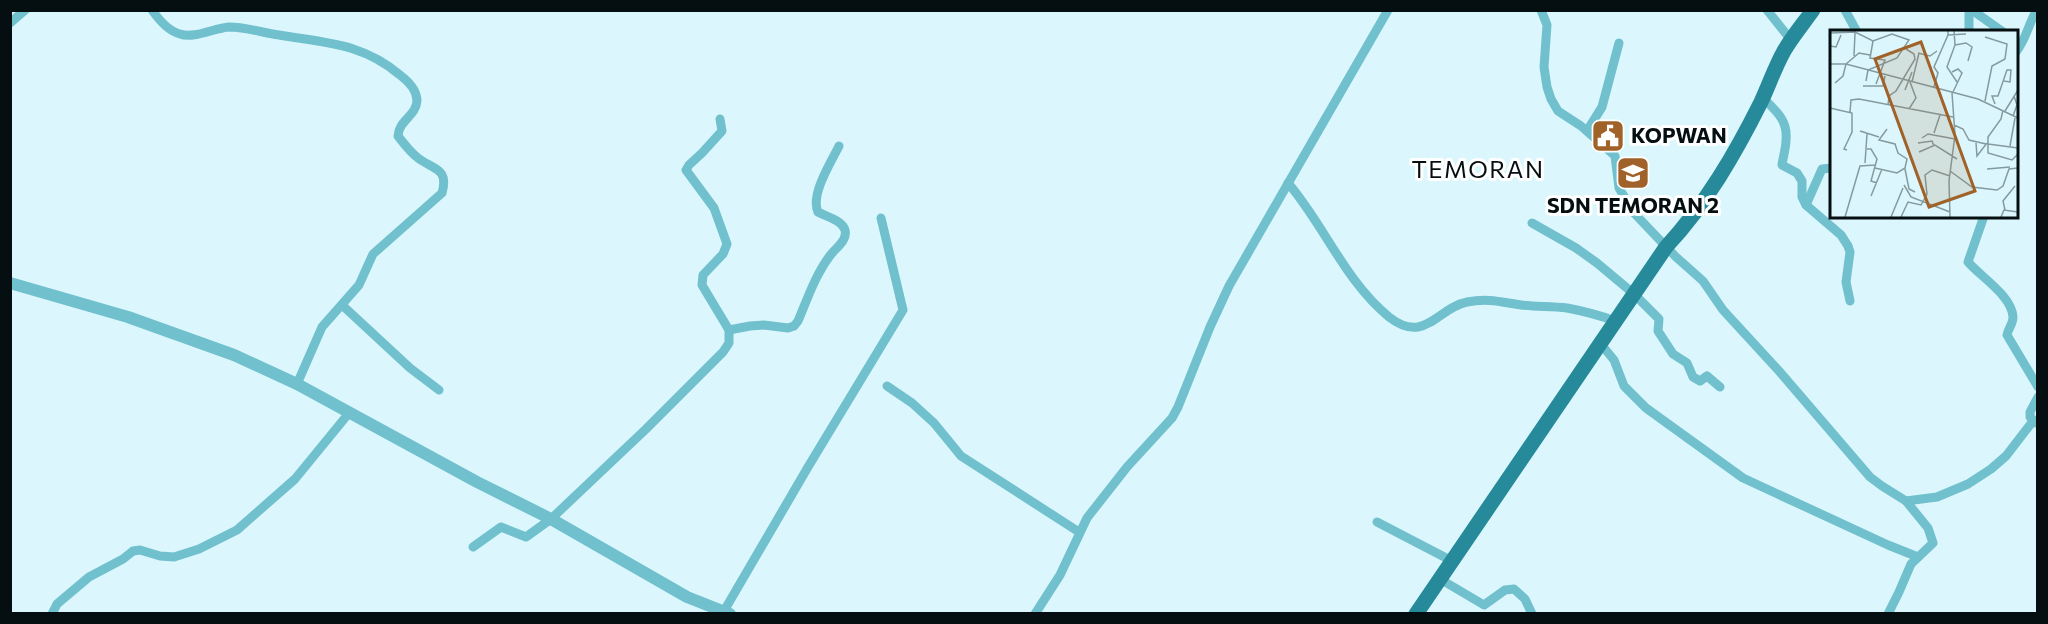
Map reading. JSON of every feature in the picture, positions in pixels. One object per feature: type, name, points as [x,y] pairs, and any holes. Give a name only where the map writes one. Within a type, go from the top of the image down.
[{"type":"main road","points":[[1416,614],[1666,247],[1688,223],[1720,177],[1763,98],[1783,53],[1813,10]]},
{"type":"street","points":[[10,23],[25,10]]},
{"type":"street","points":[[152,10],[169,29],[179,34],[194,34],[221,28],[244,28],[354,48],[376,58],[413,88],[417,101],[415,110],[398,129],[398,136],[413,154],[441,172],[444,179],[442,193],[373,254],[359,285],[322,327],[297,384]]},
{"type":"street","points":[[1035,614],[1060,575],[1079,532],[1106,492],[1161,432],[1175,413],[1219,305],[1388,10]]},
{"type":"street","points":[[1540,10],[1547,25],[1544,67],[1551,99],[1558,111],[1587,131],[1614,156],[1617,183],[1626,202],[1666,247],[1702,281],[1723,310],[1870,477],[1906,501],[1928,528],[1933,543],[1911,564],[1888,614]]},
{"type":"street","points":[[1767,10],[1791,40]]},
{"type":"street","points":[[1845,10],[1856,30]]},
{"type":"street","points":[[1969,30],[1971,10],[2000,30]]},
{"type":"street","points":[[2018,46],[2037,10]]},
{"type":"street","points":[[1587,131],[1602,107],[1619,43]]},
{"type":"street","points":[[1763,98],[1783,120],[1786,140],[1782,164],[1786,168],[1795,170],[1800,176],[1802,197],[1806,205],[1827,221],[1848,246],[1850,252],[1846,273],[1850,301]]},
{"type":"street","points":[[473,547],[501,527],[526,537],[551,519],[646,429],[723,352],[729,343],[729,330],[702,285],[703,275],[723,254],[727,244],[714,208],[686,170],[722,131],[720,119]]},
{"type":"street","points":[[729,330],[757,325],[788,328],[794,326],[798,321],[817,278],[829,256],[844,240],[846,233],[844,226],[818,212],[816,202],[820,185],[839,146]]},
{"type":"street","points":[[1806,205],[1820,172],[1830,168]]},
{"type":"street","points":[[1288,183],[1309,209],[1349,272],[1380,308],[1396,321],[1412,326],[1426,326],[1461,303],[1490,299],[1567,308],[1615,321]]},
{"type":"street","points":[[10,283],[128,317],[198,340],[234,355],[297,384],[477,483],[551,519],[687,597],[727,612],[808,467],[903,310],[881,218]]},
{"type":"street","points":[[1983,218],[1968,262],[1992,284],[2010,308],[2013,321],[2007,335],[2037,387]]},
{"type":"street","points":[[1532,223],[1583,253],[1611,273],[1659,319],[1658,330],[1672,354],[1688,363],[1693,377],[1700,381],[1707,376],[1720,387]]},
{"type":"street","points":[[342,305],[410,368],[439,390]]},
{"type":"street","points":[[1600,343],[1614,360],[1624,386],[1646,408],[1743,478],[1918,557]]},
{"type":"street","points":[[887,386],[912,403],[934,423],[962,456],[1079,532]]},
{"type":"street","points":[[1906,501],[1937,497],[1973,482],[2006,456],[2035,423],[2030,417],[2030,412],[2037,397]]},
{"type":"street","points":[[52,614],[57,604],[89,577],[123,559],[133,551],[140,550],[164,557],[174,556],[237,531],[296,479],[349,413]]},
{"type":"street","points":[[1377,522],[1452,561]]},
{"type":"street","points":[[1440,579],[1484,606],[1505,590],[1514,589],[1526,599],[1532,614]]},
{"type":"place","name":"KOPWAN","points":[[1608,136]]},
{"type":"place","name":"SDN TEMORAN 2","points":[[1633,173]]},
{"type":"district","name":"TEMORAN","points":[[1478,170]]}]
